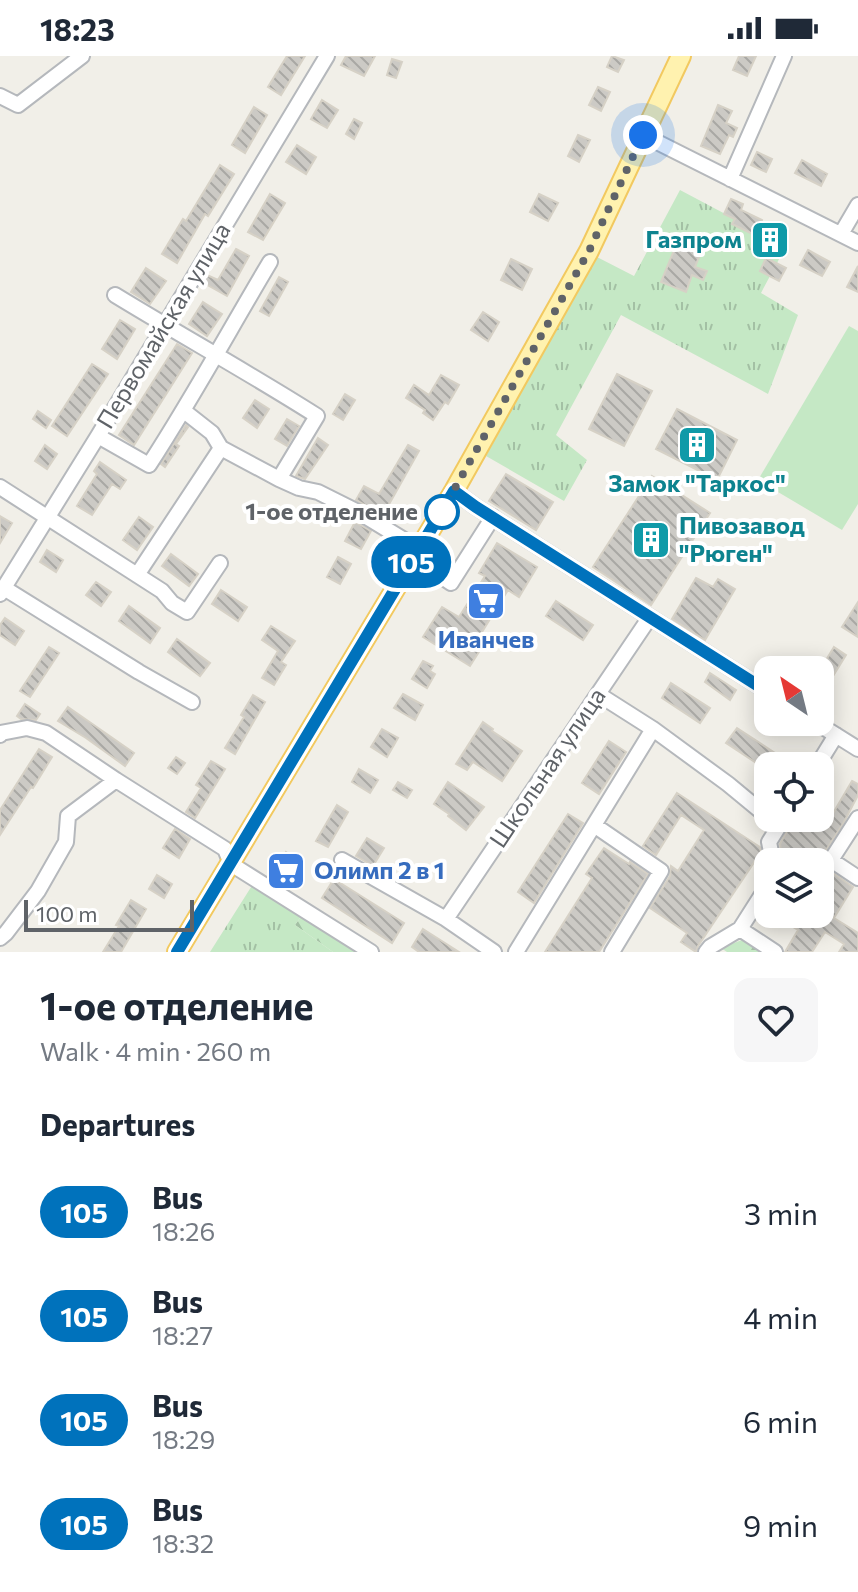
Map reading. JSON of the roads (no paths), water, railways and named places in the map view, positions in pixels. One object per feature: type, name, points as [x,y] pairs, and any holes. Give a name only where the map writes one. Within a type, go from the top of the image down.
[{"type":"main road","points":[[177,952],[595,254],[643,135],[681,56]]},
{"type":"street","points":[[0,96],[18,105],[82,56]]},
{"type":"street","name":"Первомайская улица","points":[[2,591],[327,56]]},
{"type":"street","points":[[730,179],[784,56]]},
{"type":"street","points":[[643,135],[858,243]]},
{"type":"street","points":[[841,234],[858,205]]},
{"type":"street","points":[[98,436],[149,465],[184,411],[270,262]]},
{"type":"street","points":[[115,295],[317,416],[279,479]]},
{"type":"street","points":[[184,411],[212,433],[221,448],[279,479],[318,492],[360,513],[416,553],[451,583],[493,517]]},
{"type":"street","points":[[137,575],[221,448]]},
{"type":"street","points":[[0,487],[162,591],[172,603],[187,612],[220,563]]},
{"type":"street","points":[[454,491],[754,683]]},
{"type":"street","points":[[2,591],[192,702]]},
{"type":"street","name":"Школьная улица","points":[[446,919],[650,617]]},
{"type":"street","points":[[598,694],[653,729],[754,804]]},
{"type":"street","points":[[0,735],[27,728],[46,733],[225,849],[231,864],[371,952]]},
{"type":"street","points":[[516,952],[653,729]]},
{"type":"street","points":[[826,752],[836,735],[858,749]]},
{"type":"street","points":[[0,938],[38,891],[66,842],[68,816],[116,780]]},
{"type":"street","points":[[858,818],[831,860],[858,878]]},
{"type":"street","points":[[594,825],[661,871],[612,952]]},
{"type":"street","points":[[342,860],[446,919],[494,952]]},
{"type":"street","points":[[711,950],[740,929],[754,907]]},
{"type":"street","points":[[740,929],[775,952]]},
{"type":"place","name":"Газпром","points":[[770,240]]},
{"type":"place","name":"Замок \"Таркос\"","points":[[697,445]]},
{"type":"place","name":"1-ое отделение","points":[[442,512]]},
{"type":"place","name":"Пивозавод \"Рюген\"","points":[[651,540]]},
{"type":"place","name":"Иванчев","points":[[486,601]]},
{"type":"place","name":"Олимп 2 в 1","points":[[286,871]]}]
